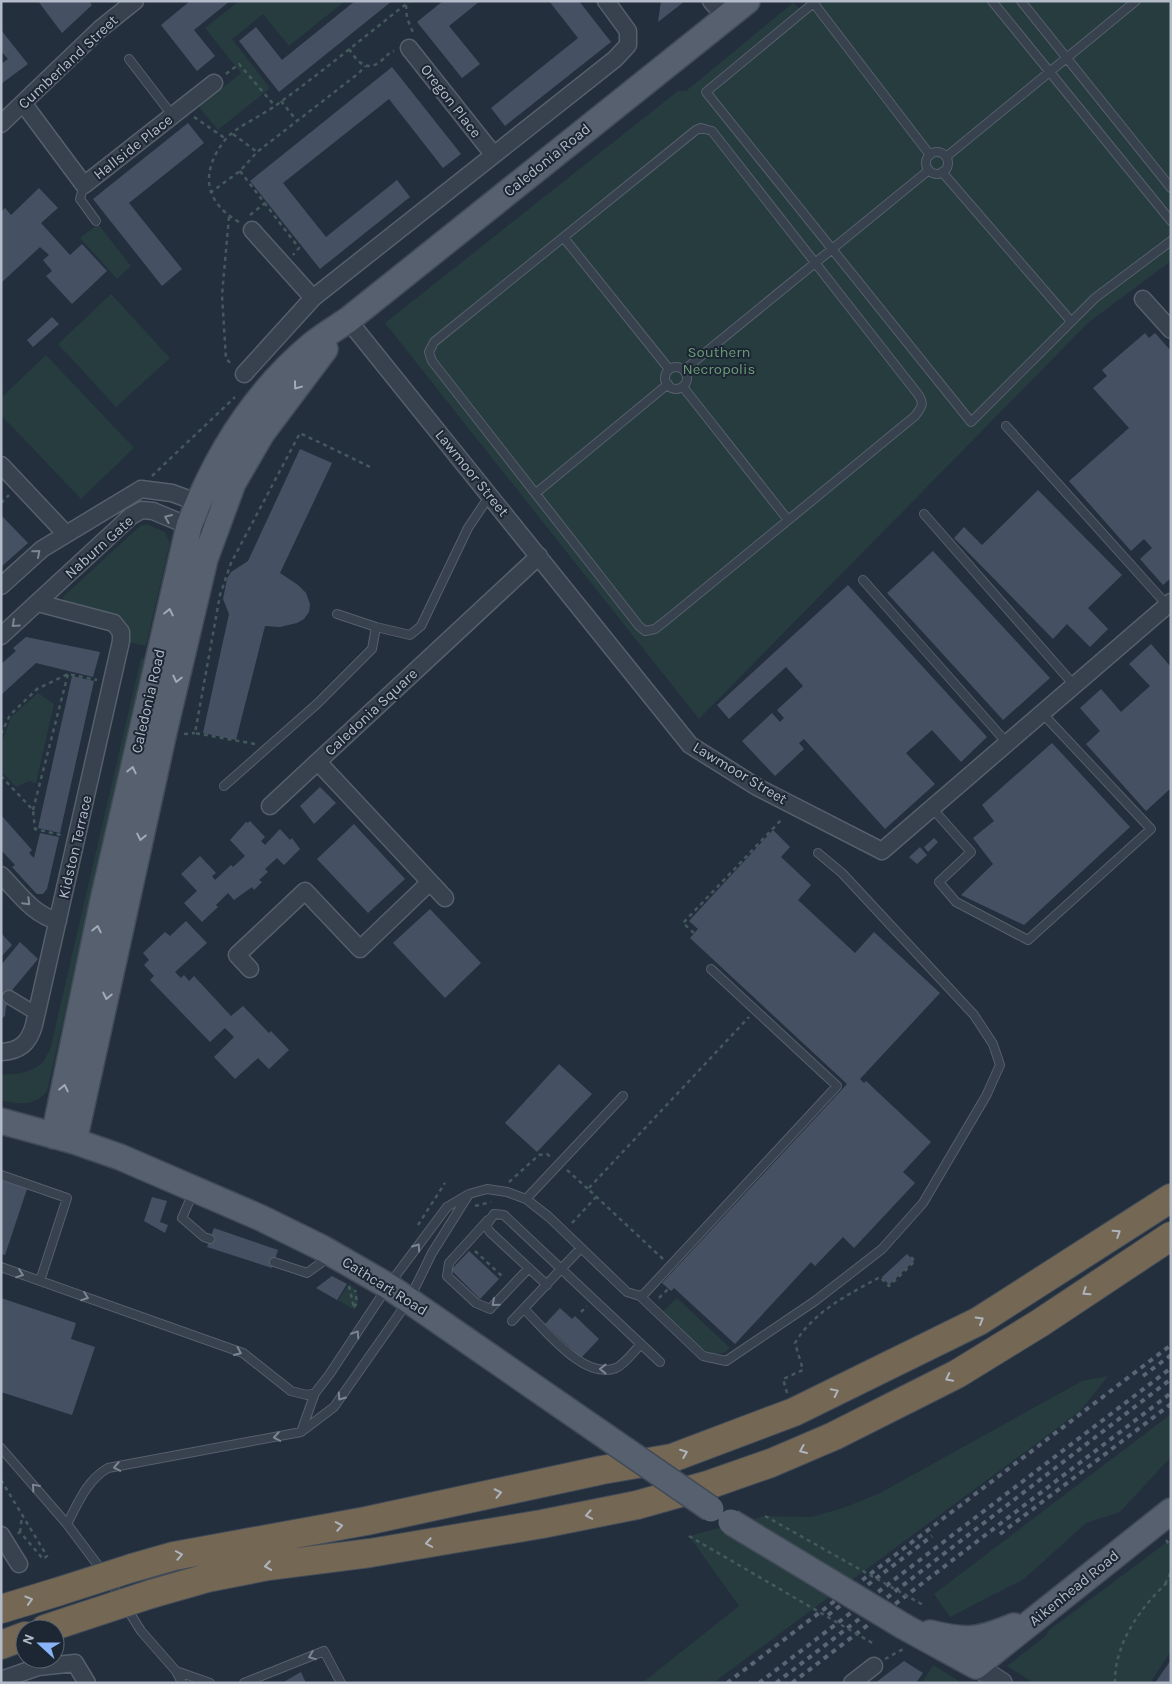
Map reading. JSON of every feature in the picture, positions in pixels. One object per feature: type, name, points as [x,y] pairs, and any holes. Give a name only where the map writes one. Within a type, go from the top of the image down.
[{"type":"highway","points":[[1,1609],[174,1556],[366,1522],[602,1470],[672,1458],[794,1412],[979,1321],[1171,1198]]},
{"type":"highway","points":[[65,1622],[207,1578],[268,1566],[370,1553],[628,1507],[735,1476],[834,1436],[957,1374],[1171,1236]]},
{"type":"highway","points":[[1,1645],[15,1640]]},
{"type":"main road","name":"Caledonia Road","points":[[64,1138],[103,900],[189,526],[210,475],[242,422],[278,377],[313,344],[348,320],[719,10],[747,1]]},
{"type":"main road","name":"Caledonia Road","points":[[64,1138],[189,623],[221,512],[233,483],[262,434],[348,320]]},
{"type":"main road","name":"Cathcart Road","points":[[1,1121],[64,1138],[120,1157],[261,1218],[333,1254],[409,1300],[721,1516],[913,1632]]},
{"type":"main road","name":"Aikenhead Road","points":[[980,1674],[1039,1616],[1171,1511]]},
{"type":"main road","points":[[913,1632],[977,1640],[1039,1616]]},
{"type":"main road","points":[[913,1632],[980,1674]]},
{"type":"street","points":[[244,374],[313,298],[492,154],[615,59],[628,46],[628,31],[610,3]]},
{"type":"street","name":"Cumberland Street","points":[[1,124],[128,4]]},
{"type":"street","name":"Oregon Place","points":[[409,48],[492,154]]},
{"type":"street","name":"Hallside Place","points":[[23,103],[84,185],[214,83]]},
{"type":"street","points":[[246,227],[313,298]]},
{"type":"street","points":[[1144,299],[1171,330]]},
{"type":"street","name":"Lawmoor Street","points":[[348,320],[690,745],[757,787],[882,851],[1169,604]]},
{"type":"street","points":[[1,465],[66,534]]},
{"type":"street","name":"Naburn Gate","points":[[1,586],[42,549],[124,498],[141,489],[146,489]]},
{"type":"street","points":[[146,489],[172,493],[221,512]]},
{"type":"street","name":"Naburn Gate","points":[[1,636],[131,516],[142,510],[153,511],[213,536]]},
{"type":"street","name":"Caledonia Square","points":[[445,898],[318,762],[539,556]]},
{"type":"street","name":"Kidston Terrace","points":[[1,1052],[19,1049],[31,1036],[121,641],[121,632],[114,623],[38,603]]},
{"type":"street","points":[[270,806],[318,762]]},
{"type":"street","points":[[1,875],[30,906],[41,914],[58,921]]},
{"type":"street","points":[[250,969],[237,954],[305,891],[360,949],[430,882]]},
{"type":"street","points":[[9,997],[37,1014]]},
{"type":"street","points":[[2,1540],[19,1564]]},
{"type":"street","points":[[1,1680],[38,1667],[75,1663],[87,1683]]},
{"type":"street","points":[[852,1683],[874,1666]]},
{"type":"street","points":[[980,1674],[1002,1683]]},
{"type":"lane","points":[[992,1],[1171,221]]},
{"type":"lane","points":[[1022,1],[1171,188]]},
{"type":"lane","points":[[946,157],[1136,1]]},
{"type":"lane","points":[[930,155],[814,2],[706,92],[971,422],[1070,320],[1118,279],[1171,241]]},
{"type":"lane","points":[[129,59],[177,112]]},
{"type":"lane","points":[[701,128],[712,131],[815,264],[918,393],[922,400],[922,406],[915,416],[655,629],[645,631],[639,626],[432,360],[429,352],[434,342],[696,130],[701,128]]},
{"type":"lane","points":[[938,152],[946,157],[947,168],[942,172],[935,173],[929,170],[926,161],[930,155],[938,152]]},
{"type":"lane","points":[[684,370],[929,170]]},
{"type":"lane","points":[[942,172],[1070,320]]},
{"type":"lane","points":[[84,185],[80,199],[96,221]]},
{"type":"lane","points":[[564,238],[670,369]]},
{"type":"lane","points":[[676,367],[684,370],[687,377],[683,387],[674,388],[668,384],[666,376],[670,369],[676,367]]},
{"type":"lane","points":[[536,493],[668,384]]},
{"type":"lane","points":[[683,387],[788,520]]},
{"type":"lane","points":[[1006,426],[1169,604]]},
{"type":"lane","points":[[337,614],[376,627],[410,635],[422,626],[468,528],[490,495]]},
{"type":"lane","points":[[924,514],[1074,685]]},
{"type":"lane","points":[[863,580],[1007,743]]},
{"type":"lane","points":[[224,786],[274,742],[372,649],[376,627]]},
{"type":"lane","points":[[932,808],[970,852],[939,882],[956,902],[1028,940],[1151,829],[1042,713]]},
{"type":"lane","points":[[301,1432],[315,1393],[388,1286],[447,1207],[469,1194],[487,1189],[507,1192],[526,1199],[627,1292],[640,1296],[703,1356],[726,1361],[815,1300],[882,1249],[923,1203],[986,1096],[1000,1065],[992,1044],[974,1015],[842,874],[818,853]]},
{"type":"lane","points":[[640,1296],[645,1293],[837,1086],[711,969]]},
{"type":"lane","points":[[526,1199],[623,1096]]},
{"type":"lane","points":[[1,1175],[67,1198],[40,1281]]},
{"type":"lane","points":[[195,1189],[182,1218],[204,1237],[210,1239]]},
{"type":"lane","points":[[67,1524],[84,1491],[100,1472],[108,1468],[301,1432],[334,1407],[409,1300],[432,1253],[469,1194]]},
{"type":"lane","points":[[529,1268],[490,1309],[484,1308],[447,1276],[449,1263],[494,1214],[504,1215],[660,1362]]},
{"type":"lane","points":[[489,1220],[486,1226],[490,1232],[547,1284]]},
{"type":"lane","points":[[512,1322],[581,1248]]},
{"type":"lane","points":[[274,1262],[307,1274],[333,1254]]},
{"type":"lane","points":[[1,1268],[243,1353],[291,1391],[307,1395],[315,1393]]},
{"type":"lane","points":[[524,1309],[578,1361],[599,1372],[618,1367],[641,1344]]},
{"type":"lane","points":[[1,1448],[67,1524],[97,1562],[141,1631],[176,1671],[182,1683]]},
{"type":"lane","points":[[244,1683],[324,1651],[341,1683]]},
{"type":"lane","points":[[176,1671],[210,1683]]},
{"type":"path","points":[[265,204],[246,227],[216,205],[210,193],[208,178],[214,157],[226,139],[281,102],[410,1]]},
{"type":"path","points":[[349,49],[358,63],[364,66],[375,65],[389,53],[409,48],[415,40],[413,29],[407,18],[406,5]]},
{"type":"path","points":[[214,83],[239,64],[275,106]]},
{"type":"path","points":[[210,193],[240,171],[257,152],[359,73],[364,66]]},
{"type":"path","points":[[281,102],[297,121]]},
{"type":"path","points":[[177,112],[226,139]]},
{"type":"path","points":[[233,134],[257,152]]},
{"type":"path","points":[[240,171],[299,248],[283,265]]},
{"type":"path","points":[[146,489],[154,474],[241,391],[244,374],[226,359],[222,295],[229,216]]},
{"type":"path","points":[[195,733],[220,595],[231,563],[300,432],[370,467]]},
{"type":"path","points":[[68,674],[33,810],[35,829],[77,839]]},
{"type":"path","points":[[1,734],[10,714],[37,689],[68,674],[112,683]]},
{"type":"path","points":[[179,735],[195,733],[250,745],[274,742]]},
{"type":"path","points":[[1,776],[33,810]]},
{"type":"path","points":[[694,933],[683,923],[778,822]]},
{"type":"path","points":[[588,1189],[756,1010]]},
{"type":"path","points":[[470,1213],[475,1206],[486,1202],[505,1202],[510,1180],[539,1155],[547,1154],[596,1196],[670,1266]]},
{"type":"path","points":[[416,1228],[446,1183]]},
{"type":"path","points":[[564,1232],[596,1196]]},
{"type":"path","points":[[467,1243],[506,1280]]},
{"type":"path","points":[[783,1379],[803,1370],[795,1344],[808,1324],[880,1276],[889,1286],[915,1261],[910,1256]]},
{"type":"path","points":[[350,1285],[357,1294],[358,1303],[353,1308],[350,1285]]},
{"type":"path","points":[[661,1298],[668,1289]]},
{"type":"path","points":[[1,1480],[47,1556],[43,1559],[20,1532],[22,1515]]},
{"type":"path","points":[[765,1516],[924,1606]]},
{"type":"path","points":[[2,1540],[20,1532]]},
{"type":"path","points":[[689,1536],[874,1644]]},
{"type":"path","points":[[1164,1586],[1171,1572]]},
{"type":"path","points":[[1115,1683],[1114,1669],[1130,1627],[1171,1580]]},
{"type":"path","points":[[874,1666],[913,1632]]},
{"type":"green space","points":[[239,1],[345,1],[289,46],[263,14],[232,39],[270,88],[218,130],[199,107],[241,73],[205,28]]},
{"type":"green space","name":"Southern Necropolis","points":[[807,1],[1171,1],[1171,261],[1089,322],[699,719],[385,323],[678,91],[686,91],[793,3],[799,8]]},
{"type":"green space","points":[[98,224],[131,266],[117,279],[80,238]]},
{"type":"green space","points":[[111,294],[170,358],[116,407],[58,344]]},
{"type":"green space","points":[[46,355],[134,448],[81,499],[1,415],[1,398]]},
{"type":"green space","points":[[146,524],[165,532],[170,543],[146,646],[129,642],[130,628],[122,617],[65,604],[63,597],[140,526]]},
{"type":"green space","points":[[141,658],[147,659],[47,1091],[38,1099],[27,1103],[1,1100],[1,1074],[17,1074],[33,1069],[42,1063],[50,1050]]},
{"type":"green space","points":[[38,693],[54,704],[36,783],[29,781],[16,787],[1,771],[1,744],[11,717]]},
{"type":"green space","points":[[349,1284],[355,1289],[358,1296],[355,1310],[338,1300]]},
{"type":"green space","points":[[677,1298],[730,1348],[722,1353],[713,1353],[694,1343],[684,1335],[662,1312]]},
{"type":"green space","points":[[1108,1376],[1080,1411],[713,1683],[642,1683],[739,1606],[689,1536],[765,1516],[811,1517],[843,1508],[880,1493],[1082,1381]]},
{"type":"green space","points":[[1171,1414],[1171,1457],[1120,1512],[1086,1523],[1024,1579],[950,1617],[934,1594]]},
{"type":"green space","points":[[1171,1539],[1171,1651],[1150,1683],[1034,1683],[1007,1666],[1047,1635],[1048,1631]]},
{"type":"green space","points":[[933,1665],[962,1683],[922,1683]]},
{"type":"building","points":[[38,1],[89,1],[92,5],[62,33]]},
{"type":"building","points":[[190,1],[230,1],[194,30],[215,56],[197,71],[161,25]]},
{"type":"building","points":[[355,1],[392,1],[279,92],[239,41],[256,27],[282,60]]},
{"type":"building","points":[[443,1],[480,1],[449,26],[480,64],[462,78],[417,22]]},
{"type":"building","points":[[549,1],[579,1],[611,42],[505,126],[491,108],[578,38]]},
{"type":"building","points":[[661,1],[685,1],[658,22]]},
{"type":"building","points":[[1,30],[28,64],[1,84],[1,64],[8,59],[1,51]]},
{"type":"building","points":[[392,67],[461,154],[443,168],[389,99],[283,183],[326,237],[397,180],[410,197],[320,269],[250,181]]},
{"type":"building","points":[[188,123],[204,143],[129,203],[182,269],[162,286],[93,199]]},
{"type":"building","points":[[39,188],[58,208],[41,223],[70,255],[82,244],[107,271],[72,304],[46,276],[52,271],[43,260],[49,255],[40,247],[1,283],[1,212],[5,208],[11,215]]},
{"type":"building","points":[[52,317],[59,324],[33,347],[27,340]]},
{"type":"building","points":[[1145,333],[1149,338],[1155,333],[1171,351],[1171,578],[1163,585],[1140,559],[1152,548],[1144,539],[1131,551],[1069,481],[1129,428],[1093,388],[1107,376],[1102,370]]},
{"type":"building","points":[[300,449],[332,463],[280,573],[306,593],[310,604],[309,612],[304,619],[297,623],[280,627],[265,626],[236,740],[203,733],[229,614],[223,599],[227,579],[231,572],[248,561]]},
{"type":"building","points":[[1038,490],[1122,575],[1088,608],[1108,629],[1090,647],[1067,624],[1053,639],[954,538],[964,527],[982,545]]},
{"type":"building","points":[[1,515],[28,543],[1,567]]},
{"type":"building","points":[[933,551],[1050,678],[1003,720],[887,593]]},
{"type":"building","points":[[848,585],[987,737],[961,762],[932,730],[906,753],[935,784],[885,829],[804,739],[799,743],[804,749],[775,776],[742,741],[772,713],[780,722],[784,718],[777,710],[803,686],[786,667],[729,719],[717,705]]},
{"type":"building","points":[[26,637],[100,652],[93,677],[36,663],[1,695],[1,664],[16,651],[13,648]]},
{"type":"building","points":[[1151,644],[1171,667],[1171,788],[1146,811],[1086,744],[1100,731],[1080,708],[1101,689],[1121,712],[1150,686],[1129,664]]},
{"type":"building","points":[[72,676],[94,681],[60,833],[38,828]]},
{"type":"building","points":[[1052,743],[1130,827],[1024,925],[961,895],[993,864],[973,838],[994,821],[982,805]]},
{"type":"building","points":[[320,787],[336,803],[314,824],[300,806]]},
{"type":"building","points":[[1,815],[32,850],[29,853],[34,858],[40,833],[59,837],[47,889],[43,894],[37,894],[34,891],[12,867],[15,865],[1,850]]},
{"type":"building","points":[[250,821],[265,837],[261,841],[265,845],[280,829],[290,840],[292,838],[300,849],[284,865],[277,858],[265,869],[268,872],[259,880],[262,882],[254,890],[252,887],[234,900],[228,893],[216,905],[218,907],[202,922],[184,903],[197,891],[181,874],[200,856],[216,873],[212,876],[215,880],[231,865],[233,867],[245,856],[230,840],[246,822]]},
{"type":"building","points":[[354,824],[405,879],[368,913],[317,859]]},
{"type":"building","points":[[773,830],[790,847],[781,857],[811,885],[798,900],[855,953],[874,932],[940,993],[860,1079],[864,1083],[866,1081],[931,1142],[903,1172],[915,1183],[854,1248],[843,1237],[815,1266],[811,1262],[735,1344],[674,1288],[671,1291],[662,1283],[847,1084],[690,938],[698,929],[689,921]]},
{"type":"building","points":[[934,838],[938,842],[928,852],[924,847]]},
{"type":"building","points":[[920,847],[927,855],[917,864],[909,857]]},
{"type":"building","points":[[430,909],[481,963],[445,998],[393,943]]},
{"type":"building","points":[[186,921],[207,943],[175,972],[181,978],[184,975],[189,981],[194,976],[231,1016],[243,1006],[269,1033],[271,1031],[289,1050],[269,1069],[258,1058],[235,1079],[214,1057],[234,1037],[225,1028],[210,1042],[150,980],[154,976],[144,965],[149,960],[143,953],[165,932],[170,936]]},
{"type":"building","points":[[1,933],[12,945],[1,957]]},
{"type":"building","points":[[20,942],[38,959],[13,989],[6,1007],[5,1016],[1,1019],[1,965]]},
{"type":"building","points":[[559,1064],[592,1094],[537,1152],[505,1123]]},
{"type":"building","points":[[1,1180],[27,1189],[5,1255],[1,1254]]},
{"type":"building","points":[[152,1197],[167,1201],[160,1222],[168,1225],[165,1233],[144,1221]]},
{"type":"building","points":[[214,1228],[278,1250],[272,1268],[207,1247]]},
{"type":"building","points":[[469,1251],[499,1279],[480,1299],[451,1270]]},
{"type":"building","points":[[907,1254],[914,1261],[889,1285],[882,1277]]},
{"type":"building","points":[[332,1276],[347,1284],[337,1300],[316,1288]]},
{"type":"building","points":[[1,1298],[76,1323],[71,1339],[95,1347],[72,1415],[1,1392]]},
{"type":"building","points":[[560,1308],[572,1319],[575,1316],[599,1339],[581,1358],[545,1324]]},
{"type":"building","points":[[1171,1660],[1171,1683],[1155,1683]]},
{"type":"building","points":[[904,1661],[923,1673],[916,1683],[875,1683]]},
{"type":"building","points":[[301,1672],[306,1683],[282,1683]]},
{"type":"railway","points":[[727,1683],[1171,1345]]},
{"type":"railway","points":[[1143,1376],[1171,1355]]},
{"type":"railway","points":[[759,1683],[1171,1368]]},
{"type":"railway","points":[[776,1683],[1171,1379]]},
{"type":"railway","points":[[792,1683],[1171,1393]]},
{"type":"railway","points":[[1000,1534],[1171,1404]]},
{"type":"railway","points":[[828,1615],[932,1536]]}]
